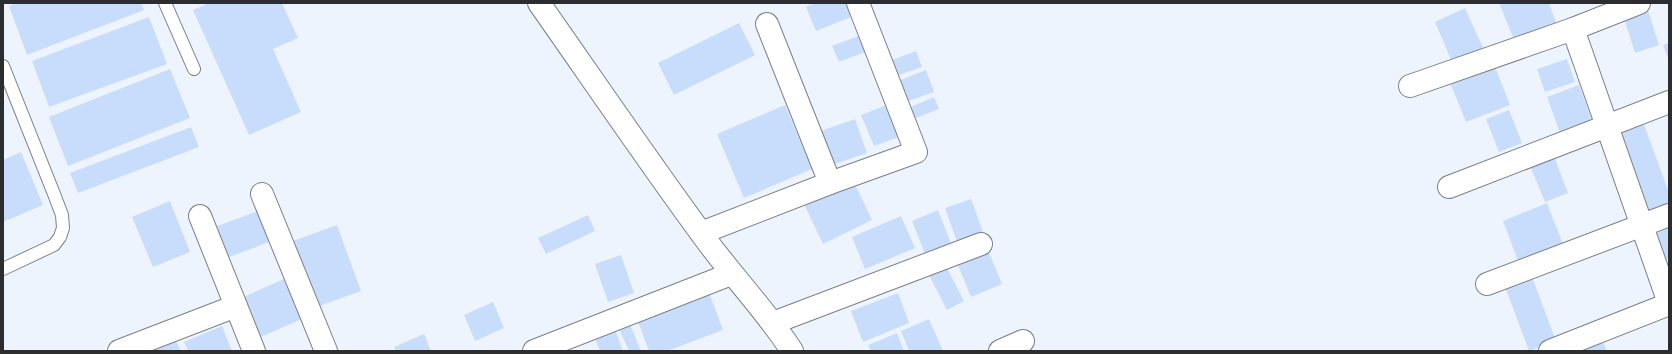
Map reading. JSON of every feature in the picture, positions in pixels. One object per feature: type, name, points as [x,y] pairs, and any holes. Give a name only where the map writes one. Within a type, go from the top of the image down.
[{"type":"street","points":[[539,3],[701,234],[731,274],[773,323],[792,351]]},
{"type":"street","points":[[701,234],[830,183],[916,152],[858,3]]},
{"type":"street","points":[[1410,86],[1573,29],[1639,3]]},
{"type":"street","points":[[767,24],[830,183]]},
{"type":"street","points":[[1550,351],[1669,304],[1573,29]]},
{"type":"street","points":[[1449,187],[1669,102]]},
{"type":"street","points":[[262,194],[326,351]]},
{"type":"street","points":[[1487,284],[1669,215]]},
{"type":"street","points":[[200,216],[254,351]]},
{"type":"street","points":[[773,323],[981,244]]},
{"type":"street","points":[[534,351],[731,274]]},
{"type":"street","points":[[119,351],[236,306]]},
{"type":"street","points":[[1000,351],[1023,341]]},
{"type":"lane","points":[[165,3],[194,69]]},
{"type":"lane","points":[[3,66],[62,215],[63,228],[54,245],[3,269]]},
{"type":"building","points":[[16,3],[141,3],[144,10],[27,55],[9,6]]},
{"type":"building","points":[[209,3],[282,3],[298,38],[273,49],[301,112],[249,135],[193,10]]},
{"type":"building","points":[[815,3],[851,3],[856,15],[816,31],[806,7]]},
{"type":"building","points":[[1499,3],[1549,3],[1557,25],[1515,42]]},
{"type":"building","points":[[1647,7],[1659,45],[1635,53],[1623,15]]},
{"type":"building","points":[[1465,8],[1483,48],[1452,62],[1435,22]]},
{"type":"building","points":[[149,17],[167,64],[49,107],[32,61]]},
{"type":"building","points":[[739,23],[755,55],[674,95],[658,63]]},
{"type":"building","points":[[861,35],[868,51],[839,62],[832,46]]},
{"type":"building","points":[[1669,43],[1669,61],[1663,45]]},
{"type":"building","points":[[916,51],[922,67],[893,77],[887,62]]},
{"type":"building","points":[[1567,59],[1575,82],[1545,92],[1537,69]]},
{"type":"building","points":[[1493,62],[1510,105],[1466,122],[1449,80]]},
{"type":"building","points":[[170,69],[190,118],[68,166],[49,117]]},
{"type":"building","points":[[926,70],[934,92],[903,103],[895,82]]},
{"type":"building","points":[[1579,85],[1592,121],[1560,133],[1547,97]]},
{"type":"building","points":[[934,97],[939,109],[911,120],[906,109]]},
{"type":"building","points":[[785,105],[812,169],[744,198],[717,134]]},
{"type":"building","points":[[887,105],[899,137],[874,146],[861,115]]},
{"type":"building","points":[[1509,110],[1522,143],[1499,152],[1486,119]]},
{"type":"building","points":[[855,119],[867,153],[829,166],[817,132]]},
{"type":"building","points":[[1642,119],[1669,193],[1669,208],[1646,216],[1615,129]]},
{"type":"building","points":[[191,127],[199,147],[78,193],[70,173]]},
{"type":"building","points":[[1552,151],[1568,193],[1545,202],[1528,161]]},
{"type":"building","points":[[21,152],[43,205],[3,222],[3,160]]},
{"type":"building","points":[[853,180],[872,220],[823,244],[804,204]]},
{"type":"building","points":[[971,199],[983,232],[957,242],[945,208]]},
{"type":"building","points":[[170,201],[190,252],[153,267],[132,217]]},
{"type":"building","points":[[1547,203],[1565,249],[1520,266],[1503,221]]},
{"type":"building","points":[[938,210],[951,243],[925,254],[912,221]]},
{"type":"building","points":[[258,211],[269,242],[224,259],[212,228]]},
{"type":"building","points":[[588,215],[595,231],[546,254],[538,238]]},
{"type":"building","points":[[901,216],[915,248],[865,269],[852,237]]},
{"type":"building","points":[[1669,221],[1669,258],[1662,261],[1650,228]]},
{"type":"building","points":[[337,225],[361,291],[314,308],[290,242]]},
{"type":"building","points":[[986,245],[1002,284],[971,297],[955,258]]},
{"type":"building","points":[[621,255],[634,293],[608,302],[595,264]]},
{"type":"building","points":[[944,262],[964,301],[947,310],[927,271]]},
{"type":"building","points":[[1531,274],[1556,341],[1529,351],[1504,284]]},
{"type":"building","points":[[284,279],[302,319],[256,339],[239,299]]},
{"type":"building","points":[[707,287],[723,330],[667,351],[649,351],[635,314]]},
{"type":"building","points":[[898,293],[909,323],[863,342],[851,311]]},
{"type":"building","points":[[493,302],[504,328],[475,341],[464,315]]},
{"type":"building","points":[[627,317],[641,351],[629,351],[616,322]]},
{"type":"building","points":[[929,319],[943,351],[909,351],[901,331]]},
{"type":"building","points":[[613,324],[623,351],[600,351],[592,332]]},
{"type":"building","points":[[222,326],[232,351],[188,351],[184,342]]},
{"type":"building","points":[[897,333],[904,351],[871,351],[868,345]]},
{"type":"building","points":[[424,334],[431,351],[396,351],[394,347]]},
{"type":"building","points":[[175,339],[181,351],[148,351]]},
{"type":"building","points":[[1602,340],[1607,351],[1586,351],[1584,347]]}]
